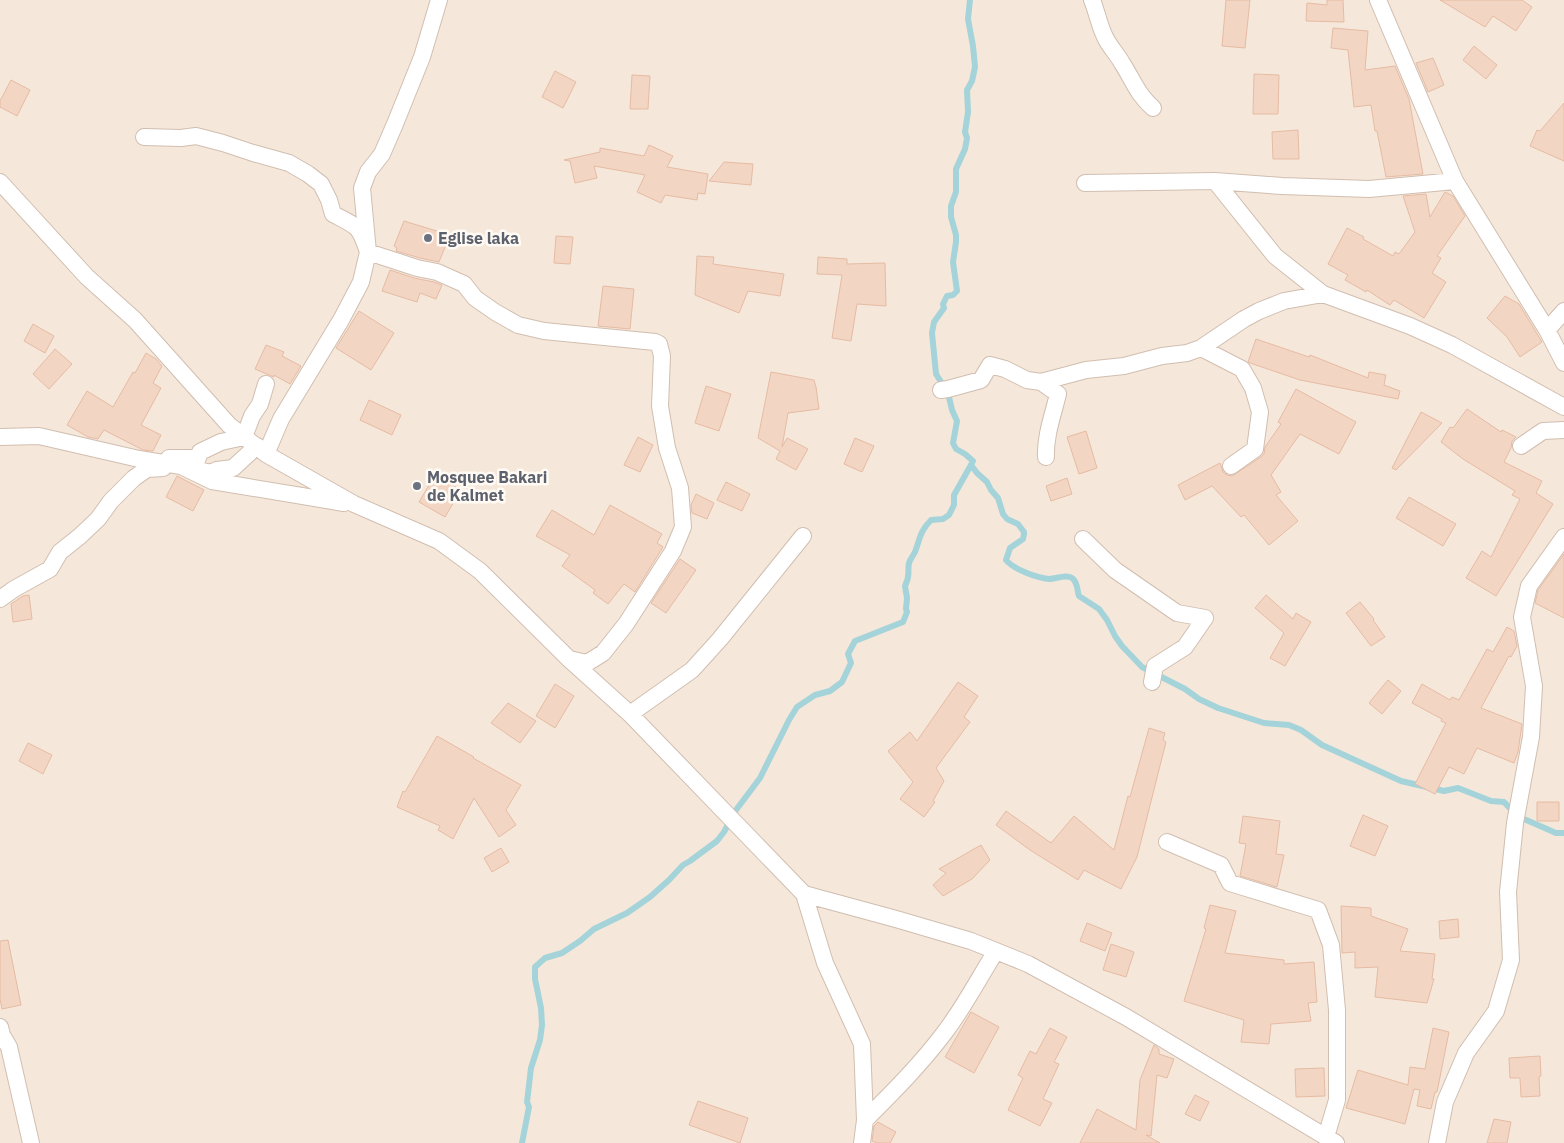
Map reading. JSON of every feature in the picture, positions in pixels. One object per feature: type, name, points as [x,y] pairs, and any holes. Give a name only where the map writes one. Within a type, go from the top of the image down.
[{"type":"street","points":[[0,437],[38,436],[211,473],[216,470],[233,468],[243,460],[281,419],[341,320],[361,282],[368,252],[362,188],[368,172],[382,154],[395,124],[422,57],[439,0]]},
{"type":"street","points":[[1092,0],[1106,40],[1142,98],[1153,108]]},
{"type":"street","points":[[1378,0],[1455,181],[1548,330],[1564,363]]},
{"type":"street","points":[[144,137],[181,138],[196,136],[289,163],[321,184],[333,214],[357,227],[362,234],[368,252]]},
{"type":"street","points":[[1085,183],[1215,181],[1369,190],[1455,181]]},
{"type":"street","points":[[1215,181],[1275,256],[1323,294],[1410,326],[1452,345],[1564,407]]},
{"type":"street","points":[[0,182],[87,277],[135,320],[229,425],[256,446],[354,504],[439,541],[480,571],[569,659],[630,714],[804,894],[825,963],[862,1044],[865,1120],[862,1143]]},
{"type":"street","points":[[368,252],[417,268],[437,272],[464,284],[475,298],[518,325],[544,331],[659,344],[662,356],[660,406],[667,448],[680,488],[683,527],[668,559],[626,624],[603,653],[587,663],[569,659]]},
{"type":"street","points":[[941,390],[981,380],[990,365],[1006,369],[1027,380],[1041,382],[1086,370],[1124,366],[1162,356],[1187,353],[1201,348],[1259,311],[1284,301],[1323,294]]},
{"type":"street","points":[[1548,330],[1564,311]]},
{"type":"street","points":[[1201,348],[1242,369],[1253,388],[1260,412],[1255,449],[1231,466]]},
{"type":"street","points":[[1041,382],[1058,394],[1046,440],[1046,457]]},
{"type":"street","points":[[256,446],[252,416],[260,404],[266,384]]},
{"type":"street","points":[[1521,446],[1543,431],[1564,430]]},
{"type":"street","points":[[139,459],[198,458],[200,452],[221,442],[256,446]]},
{"type":"street","points":[[0,599],[22,584],[50,569],[60,552],[98,519],[111,501],[134,478],[147,469],[181,466],[212,481],[354,504]]},
{"type":"street","points":[[630,714],[692,670],[720,639],[802,536]]},
{"type":"street","points":[[1437,1143],[1445,1102],[1466,1053],[1496,1011],[1510,960],[1508,892],[1516,816],[1531,737],[1534,686],[1522,617],[1529,586],[1564,537]]},
{"type":"street","points":[[1083,539],[1115,570],[1177,613],[1205,618],[1185,647],[1154,674]]},
{"type":"street","points":[[804,894],[972,942],[1028,964],[1126,1016],[1331,1140],[1337,1100],[1337,1010],[1331,945],[1318,910],[1230,884],[1221,864],[1167,842]]},
{"type":"street","points":[[865,1120],[892,1094],[945,1032],[996,951]]},
{"type":"street","points":[[0,1027],[2,1035],[9,1046],[31,1143]]},
{"type":"shaded area","points":[[0,0],[1564,0],[1564,1143],[0,1143]]},
{"type":"building","points":[[1226,0],[1250,0],[1245,48],[1222,46]]},
{"type":"building","points":[[1327,0],[1343,0],[1344,22],[1306,21],[1307,3],[1327,5]]},
{"type":"building","points":[[1440,0],[1522,0],[1532,7],[1516,31],[1493,16],[1485,27]]},
{"type":"building","points":[[1333,28],[1368,31],[1365,70],[1395,66],[1409,99],[1423,174],[1386,177],[1371,105],[1354,107],[1348,50],[1331,48]]},
{"type":"building","points":[[1474,46],[1497,65],[1486,79],[1463,60]]},
{"type":"building","points":[[1433,58],[1444,85],[1428,92],[1416,63]]},
{"type":"building","points":[[555,71],[576,82],[563,108],[542,97]]},
{"type":"building","points":[[1254,74],[1279,75],[1278,114],[1253,114]]},
{"type":"building","points":[[632,75],[650,76],[648,109],[630,109]]},
{"type":"building","points":[[11,80],[30,90],[17,116],[0,107],[0,101]]},
{"type":"building","points":[[1564,103],[1564,161],[1530,146],[1537,130],[1540,131]]},
{"type":"building","points":[[1298,130],[1299,159],[1273,159],[1272,132]]},
{"type":"building","points":[[649,145],[673,156],[667,167],[708,174],[705,194],[698,193],[697,200],[665,195],[661,203],[637,192],[645,175],[594,166],[597,178],[575,183],[570,161],[564,160],[600,152],[600,148],[644,156]]},
{"type":"building","points":[[724,162],[753,164],[751,185],[709,181]]},
{"type":"building","points":[[1445,192],[1453,196],[1465,216],[1437,256],[1441,258],[1432,273],[1446,282],[1424,318],[1394,300],[1390,305],[1367,290],[1366,292],[1345,280],[1348,275],[1328,264],[1347,228],[1393,256],[1395,252],[1399,254],[1415,232],[1403,196],[1426,194],[1430,217]]},
{"type":"building","points":[[404,221],[450,235],[439,262],[396,251],[397,248],[394,246]]},
{"type":"building","points":[[556,236],[573,237],[570,264],[554,263]]},
{"type":"building","points":[[697,256],[714,257],[713,264],[784,274],[780,296],[748,291],[739,313],[695,295]]},
{"type":"building","points":[[818,257],[847,259],[847,264],[885,263],[886,306],[857,304],[851,341],[832,338],[842,275],[817,274]]},
{"type":"building","points":[[390,270],[442,285],[436,299],[420,293],[417,302],[382,291]]},
{"type":"building","points":[[603,286],[634,289],[630,329],[598,326]]},
{"type":"building","points":[[1505,296],[1519,304],[1542,342],[1520,357],[1507,337],[1487,318]]},
{"type":"building","points":[[359,311],[394,333],[371,370],[336,348]]},
{"type":"building","points":[[33,324],[54,336],[45,353],[24,341]]},
{"type":"building","points":[[1256,339],[1309,357],[1310,355],[1368,378],[1369,372],[1386,375],[1384,385],[1400,391],[1398,399],[1300,380],[1250,363],[1248,362]]},
{"type":"building","points":[[266,345],[284,352],[282,356],[301,366],[290,384],[274,375],[274,377],[255,369]]},
{"type":"building","points":[[55,349],[72,364],[49,389],[33,374]]},
{"type":"building","points":[[146,353],[156,359],[162,366],[153,383],[161,388],[141,425],[161,435],[153,451],[143,450],[104,430],[98,439],[88,437],[67,425],[87,391],[113,407]]},
{"type":"building","points":[[771,372],[814,380],[816,387],[819,409],[788,413],[782,447],[787,438],[808,449],[796,470],[776,459],[780,451],[758,438]]},
{"type":"building","points":[[706,386],[731,394],[719,431],[695,423]]},
{"type":"building","points":[[1296,389],[1356,422],[1339,454],[1300,434],[1271,475],[1281,492],[1276,495],[1298,521],[1269,545],[1244,515],[1241,517],[1212,486],[1185,500],[1178,485],[1220,463],[1223,472],[1232,476],[1261,457],[1264,454],[1265,447],[1281,424],[1278,422]]},
{"type":"building","points":[[369,400],[401,415],[392,435],[360,420]]},
{"type":"building","points":[[1467,409],[1501,432],[1502,430],[1516,437],[1512,441],[1511,448],[1504,462],[1542,481],[1536,493],[1553,504],[1496,596],[1466,578],[1482,551],[1491,557],[1520,499],[1512,495],[1515,491],[1463,459],[1441,442],[1450,427],[1453,428]]},
{"type":"building","points":[[1421,412],[1442,423],[1396,470],[1392,468]]},
{"type":"building","points":[[1086,431],[1097,468],[1079,474],[1067,437]]},
{"type":"building","points":[[638,437],[653,445],[640,472],[624,465]]},
{"type":"building","points":[[855,438],[874,446],[862,472],[844,464]]},
{"type":"building","points":[[435,475],[461,490],[445,517],[419,502]]},
{"type":"building","points":[[177,476],[204,490],[193,511],[166,497]]},
{"type":"building","points":[[1067,478],[1072,494],[1051,501],[1046,486]]},
{"type":"building","points":[[726,482],[750,494],[742,511],[717,500]]},
{"type":"building","points":[[696,494],[714,503],[707,519],[692,513],[691,505]]},
{"type":"building","points":[[1409,497],[1456,524],[1443,546],[1396,518]]},
{"type":"building","points":[[610,505],[662,534],[657,543],[663,547],[635,592],[624,584],[608,604],[593,593],[595,590],[562,566],[570,555],[536,536],[552,510],[594,535]]},
{"type":"building","points":[[1564,554],[1564,618],[1535,603],[1538,590]]},
{"type":"building","points":[[680,559],[696,570],[666,613],[651,603]]},
{"type":"building","points":[[29,595],[32,619],[13,622],[11,604],[23,596]]},
{"type":"building","points":[[1266,595],[1293,619],[1296,613],[1311,622],[1285,666],[1270,658],[1284,633],[1255,608]]},
{"type":"building","points":[[1360,602],[1374,619],[1385,637],[1371,646],[1346,613]]},
{"type":"building","points":[[1507,627],[1514,631],[1517,646],[1511,657],[1509,656],[1481,708],[1522,724],[1518,752],[1514,763],[1477,748],[1464,774],[1449,767],[1435,794],[1415,784],[1446,723],[1412,703],[1422,684],[1450,700],[1452,697],[1459,700],[1487,649],[1493,652]]},
{"type":"building","points":[[1388,680],[1401,691],[1382,714],[1369,703]]},
{"type":"building","points":[[958,682],[978,696],[964,717],[970,722],[936,768],[944,781],[933,801],[935,802],[924,817],[900,799],[913,782],[888,751],[910,732],[917,741]]},
{"type":"building","points":[[555,684],[574,696],[555,728],[536,716]]},
{"type":"building","points":[[508,703],[536,721],[520,743],[491,723]]},
{"type":"building","points":[[1149,728],[1165,733],[1163,740],[1166,742],[1137,857],[1121,889],[1084,870],[1078,880],[1030,850],[996,825],[1006,811],[1051,843],[1074,816],[1114,850]]},
{"type":"building","points":[[437,736],[521,785],[506,810],[516,825],[499,837],[474,798],[453,839],[438,830],[440,826],[397,807],[403,791],[405,792]]},
{"type":"building","points":[[28,743],[52,755],[43,774],[19,761]]},
{"type":"building","points":[[1537,802],[1559,802],[1559,821],[1537,821]]},
{"type":"building","points":[[1363,815],[1388,826],[1375,856],[1350,846]]},
{"type":"building","points":[[1243,816],[1280,821],[1276,854],[1284,855],[1277,887],[1240,876],[1246,844],[1239,843]]},
{"type":"building","points":[[981,845],[990,860],[972,879],[943,896],[933,885],[946,873],[939,869]]},
{"type":"building","points":[[501,848],[509,862],[492,872],[484,858]]},
{"type":"building","points":[[1210,905],[1236,911],[1225,953],[1284,960],[1284,964],[1314,962],[1317,1002],[1308,1003],[1311,1021],[1271,1024],[1269,1044],[1241,1042],[1244,1020],[1184,1001],[1206,929],[1204,928]]},
{"type":"building","points":[[1341,906],[1371,908],[1371,916],[1408,929],[1400,951],[1435,954],[1432,979],[1434,979],[1427,1003],[1375,997],[1378,967],[1355,968],[1355,952],[1342,953]]},
{"type":"building","points":[[1458,919],[1459,937],[1440,939],[1439,921]]},
{"type":"building","points":[[1087,923],[1112,933],[1105,951],[1080,941]]},
{"type":"building","points":[[8,940],[21,1005],[2,1009],[0,999],[0,941]]},
{"type":"building","points":[[1111,944],[1134,952],[1126,977],[1103,970]]},
{"type":"building","points":[[971,1012],[999,1027],[974,1073],[945,1057]]},
{"type":"building","points":[[1050,1028],[1067,1037],[1054,1062],[1059,1064],[1043,1099],[1052,1103],[1040,1126],[1008,1110],[1023,1078],[1018,1075],[1030,1051],[1036,1054]]},
{"type":"building","points":[[1433,1028],[1449,1032],[1437,1092],[1435,1092],[1431,1109],[1417,1106],[1420,1090],[1414,1089],[1405,1124],[1346,1108],[1358,1070],[1408,1085],[1410,1067],[1425,1069]]},
{"type":"building","points":[[1154,1045],[1159,1049],[1159,1054],[1174,1059],[1167,1078],[1157,1075],[1151,1136],[1146,1135],[1160,1143],[1080,1143],[1097,1109],[1136,1130],[1140,1080]]},
{"type":"building","points":[[1540,1056],[1540,1096],[1521,1097],[1520,1078],[1510,1078],[1509,1058]]},
{"type":"building","points":[[1324,1068],[1325,1096],[1296,1097],[1295,1069]]},
{"type":"building","points":[[1195,1095],[1209,1102],[1200,1121],[1185,1114]]},
{"type":"building","points":[[698,1101],[748,1118],[740,1143],[689,1125]]},
{"type":"building","points":[[1494,1119],[1511,1122],[1507,1143],[1487,1143]]},
{"type":"building","points":[[878,1122],[896,1132],[890,1143],[872,1141],[874,1126]]},
{"type":"waterway","points":[[522,1143],[529,1107],[527,1102],[531,1068],[540,1040],[542,1025],[535,967],[545,958],[562,953],[594,929],[627,913],[650,897],[683,865],[717,841],[736,810],[760,778],[797,707],[815,695],[830,691],[842,682],[851,663],[848,654],[855,641],[903,622],[907,612],[905,586],[910,560],[921,535],[931,520],[943,519],[949,515],[954,505],[954,495],[973,461],[956,449],[953,443],[957,421],[948,393],[936,374],[932,333],[934,322],[944,308],[943,304],[947,296],[953,295],[957,291],[953,262],[956,235],[951,217],[951,206],[956,192],[956,169],[965,149],[967,138],[965,132],[968,112],[967,90],[972,81],[975,67],[968,19],[970,0]]},
{"type":"waterway","points":[[971,465],[987,482],[998,498],[1003,514],[1007,519],[1018,524],[1024,532],[1023,539],[1010,548],[1006,560],[1020,570],[1038,577],[1049,579],[1072,578],[1076,584],[1079,596],[1099,609],[1122,646],[1142,667],[1218,708],[1264,723],[1289,725],[1301,730],[1322,745],[1401,781],[1444,791],[1458,788],[1491,801],[1504,802],[1517,816],[1556,833],[1564,833]]},
{"type":"place","name":"Eglise laka","points":[[428,238]]},
{"type":"place","name":"Mosquee Bakari de Kalmet","points":[[417,486]]}]
